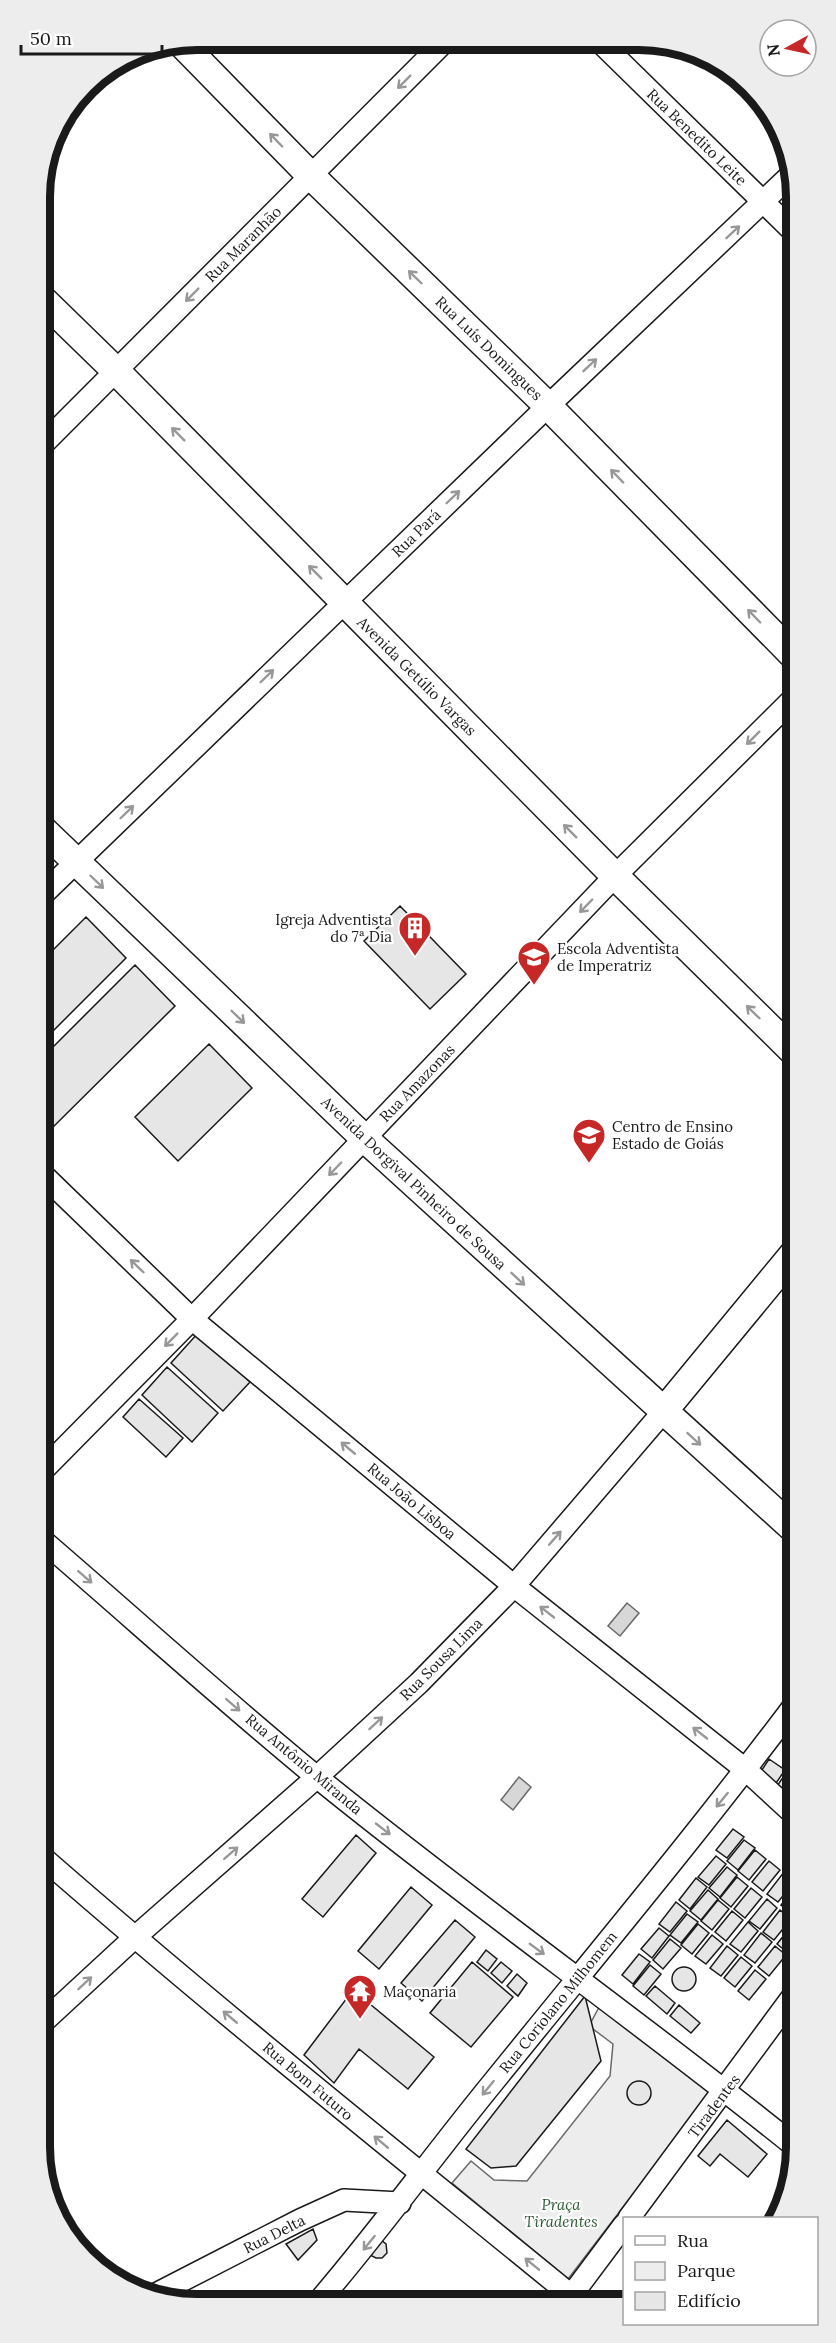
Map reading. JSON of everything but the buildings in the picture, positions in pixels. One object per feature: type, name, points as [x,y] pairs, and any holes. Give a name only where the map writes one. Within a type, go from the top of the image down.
[{"type":"main road","name":"Rua Luís Domingues","points":[[188,50],[311,176],[548,406],[786,648]]},
{"type":"main road","name":"Avenida Getúlio Vargas","points":[[50,308],[116,371],[615,876],[786,1044]]},
{"type":"main road","name":"Avenida Dorgival Pinheiro de Sousa","points":[[50,836],[364,1138],[786,1522]]},
{"type":"main road","name":"Rua Sousa Lima","points":[[663,1412],[786,1263]]},
{"type":"street","name":"Rua Maranhão","points":[[50,437],[437,50]]},
{"type":"street","name":"Rua Benedito Leite","points":[[608,50],[786,224]]},
{"type":"street","name":"Rua Pará","points":[[50,887],[548,406],[785,181]]},
{"type":"street","name":"Rua Amazonas","points":[[50,1463],[192,1319],[615,876],[786,706]]},
{"type":"street","name":"Rua João Lisboa","points":[[50,1182],[192,1319],[514,1586],[746,1770],[786,1807]]},
{"type":"street","name":"Rua Sousa Lima","points":[[50,2016],[419,1683],[514,1586],[663,1412]]},
{"type":"street","name":"Rua Antônio Miranda","points":[[50,1547],[317,1777],[535,1948],[578,1977],[786,2139]]},
{"type":"street","name":"Rua Coriolano Milhomem","points":[[325,2294],[746,1770],[786,1716]]},
{"type":"street","name":"Rua Bom Futuro","points":[[50,1864],[134,1938],[420,2175],[570,2294]]},
{"type":"street","name":"Tiradentes","points":[[630,2217],[786,2006]]},
{"type":"street","name":"Rua Delta","points":[[164,2290],[344,2200],[400,2203]]},
{"type":"street","points":[[578,2294],[623,2226]]},
{"type":"green space","name":"Praça Tiradentes","points":[[604,1998],[712,2091],[568,2279],[452,2183],[471,2161],[494,2180],[527,2181],[610,2076],[613,2044],[589,2026]]},
{"type":"shaded area","points":[[627,1603],[639,1613],[620,1636],[608,1626]]},
{"type":"shaded area","points":[[519,1777],[531,1787],[513,1810],[501,1800]]},
{"type":"place","name":"Igreja Adventista do 7ª Dia","points":[[415,957]]},
{"type":"place","name":"Escola Adventista de Imperatriz","points":[[534,986]]},
{"type":"place","name":"Centro de Ensino Estado de Goiás","points":[[589,1164]]},
{"type":"place","name":"Maçonaria","points":[[360,2020]]}]
